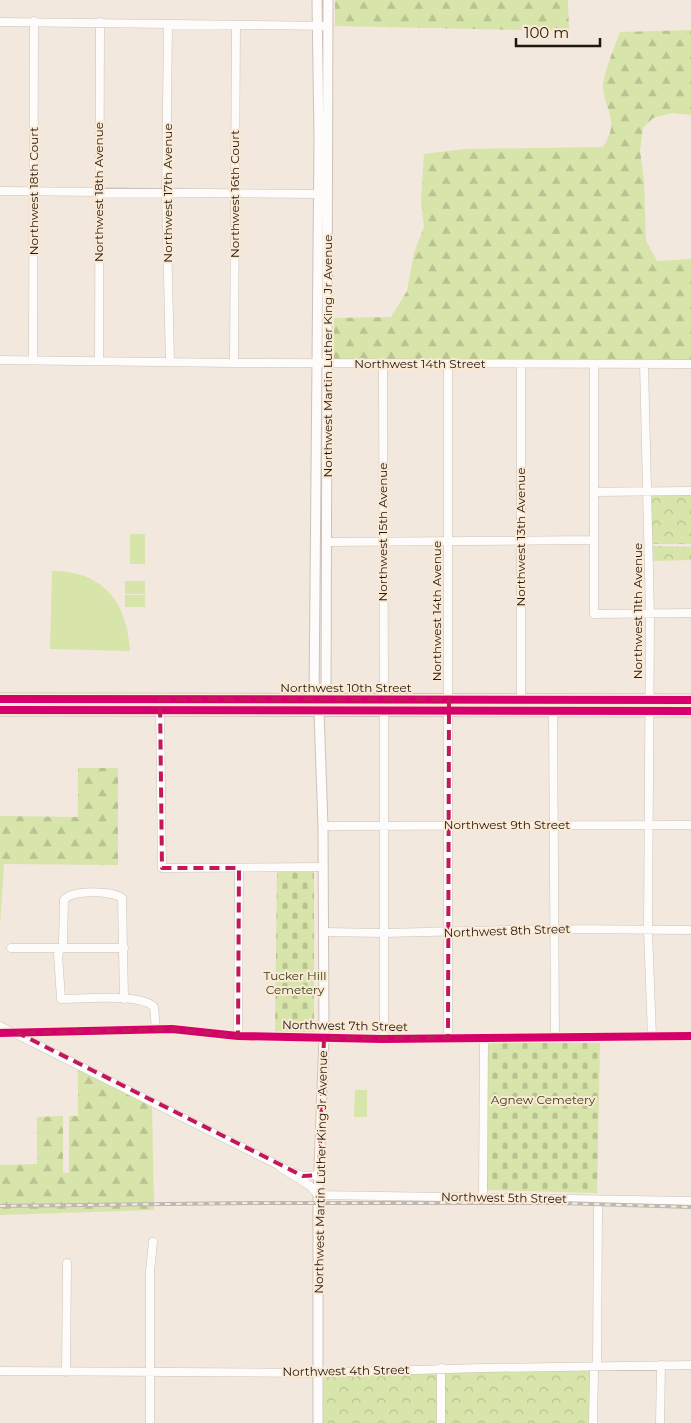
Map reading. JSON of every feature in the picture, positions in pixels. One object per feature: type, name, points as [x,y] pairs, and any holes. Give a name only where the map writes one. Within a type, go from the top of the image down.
[{"type":"highway","name":"Northwest 10th Street","points":[[0,699],[326,699],[384,705]]},
{"type":"highway","name":"Northwest 10th Street","points":[[0,710],[319,711],[384,705],[649,705],[691,700]]},
{"type":"highway","name":"Northwest 10th Street","points":[[649,705],[691,711]]},
{"type":"main road","name":"Northwest Martin Luther King Jr Avenue","points":[[317,0],[318,194],[314,699],[319,711],[323,826],[324,1038],[318,1195],[318,1423]]},
{"type":"main road","name":"Northwest Martin Luther King Jr Avenue","points":[[319,711],[326,699],[328,542],[328,0]]},
{"type":"street","name":"Northwest 18th Court","points":[[34,21],[34,360]]},
{"type":"street","points":[[0,22],[328,26]]},
{"type":"street","name":"Northwest 18th Avenue","points":[[98,361],[100,22]]},
{"type":"street","name":"Northwest 17th Avenue","points":[[168,24],[166,193],[170,362]]},
{"type":"street","name":"Northwest 16th Court","points":[[234,364],[236,25]]},
{"type":"street","points":[[0,191],[318,194]]},
{"type":"street","name":"Northwest 14th Street","points":[[0,360],[234,364],[691,364]]},
{"type":"street","name":"Northwest 15th Avenue","points":[[383,364],[384,1039]]},
{"type":"street","name":"Northwest 14th Avenue","points":[[448,364],[448,1038]]},
{"type":"street","name":"Northwest 13th Avenue","points":[[521,364],[521,705]]},
{"type":"street","points":[[594,364],[594,614],[691,613]]},
{"type":"street","name":"Northwest 11th Avenue","points":[[644,364],[650,614],[648,930],[652,1037]]},
{"type":"street","points":[[594,492],[691,491]]},
{"type":"street","points":[[328,542],[383,540],[594,540]]},
{"type":"street","points":[[160,699],[162,868],[323,867]]},
{"type":"street","points":[[553,705],[555,1038]]},
{"type":"street","name":"Northwest 9th Street","points":[[323,826],[691,825]]},
{"type":"street","points":[[238,1036],[239,868]]},
{"type":"street","points":[[124,999],[122,898],[116,894],[74,893],[64,900],[61,949],[58,954],[61,999],[124,999],[151,1004],[154,1007],[156,1030]]},
{"type":"street","name":"Northwest 8th Street","points":[[323,932],[448,933],[553,929],[691,930]]},
{"type":"street","points":[[11,948],[124,948]]},
{"type":"street","points":[[0,1026],[18,1033],[280,1167],[310,1186],[318,1195]]},
{"type":"street","name":"Northwest 7th Street","points":[[0,1034],[156,1030],[238,1036],[384,1039],[691,1036]]},
{"type":"street","points":[[483,1197],[484,1038]]},
{"type":"street","points":[[280,1167],[303,1176],[319,1175]]},
{"type":"street","name":"Northwest 5th Street","points":[[318,1195],[691,1201]]},
{"type":"street","points":[[593,1423],[594,1371],[597,1366],[598,1208]]},
{"type":"street","points":[[150,1423],[150,1271],[154,1242]]},
{"type":"street","points":[[66,1372],[67,1263]]},
{"type":"street","points":[[660,1423],[661,1365]]},
{"type":"street","name":"Northwest 4th Street","points":[[0,1371],[318,1373],[441,1368],[691,1365]]},
{"type":"street","points":[[441,1368],[441,1423]]},
{"type":"highlighted area","points":[[160,699],[449,699],[448,1038],[324,1038],[319,1175],[303,1176],[18,1033],[172,1029],[238,1036],[239,868],[162,868]]},
{"type":"green space","points":[[335,0],[568,0],[569,31],[335,26]]},
{"type":"green space","points":[[691,30],[691,115],[672,113],[653,118],[643,128],[640,151],[644,180],[646,241],[657,261],[691,259],[691,361],[334,361],[334,318],[391,317],[407,291],[414,253],[424,227],[421,200],[424,154],[465,149],[603,147],[611,130],[611,123],[603,83],[620,32]]},
{"type":"green space","points":[[691,491],[691,544],[649,544],[648,492]]},
{"type":"green space","points":[[130,534],[145,534],[145,564],[130,564]]},
{"type":"green space","points":[[652,546],[691,547],[691,560],[652,561]]},
{"type":"green space","points":[[52,571],[70,572],[85,576],[109,592],[124,617],[130,651],[50,649]]},
{"type":"green space","points":[[125,581],[145,581],[145,594],[125,594]]},
{"type":"green space","points":[[125,595],[145,595],[145,607],[125,607]]},
{"type":"green space","points":[[78,768],[118,768],[118,865],[4,864],[0,924],[0,816],[78,817]]},
{"type":"green space","name":"Tucker Hill Cemetery","points":[[277,872],[314,872],[314,1033],[275,1034]]},
{"type":"green space","name":"Agnew Cemetery","points":[[491,1043],[600,1043],[597,1193],[487,1190],[487,1047]]},
{"type":"green space","points":[[78,1069],[152,1106],[154,1210],[0,1215],[0,1165],[37,1164],[37,1117],[63,1116],[63,1173],[69,1173],[69,1116],[78,1116]]},
{"type":"green space","points":[[355,1090],[367,1090],[367,1117],[354,1117]]},
{"type":"green space","points":[[592,1369],[590,1423],[444,1423],[444,1372]]},
{"type":"green space","points":[[438,1372],[438,1423],[324,1423],[324,1376]]},
{"type":"railway","points":[[0,1206],[252,1203],[559,1203],[691,1207]]},
{"type":"cycle path","points":[[0,699],[691,700]]},
{"type":"cycle path","points":[[0,710],[691,711]]},
{"type":"cycle path","points":[[0,1033],[172,1029],[238,1036],[382,1039],[691,1036]]}]
